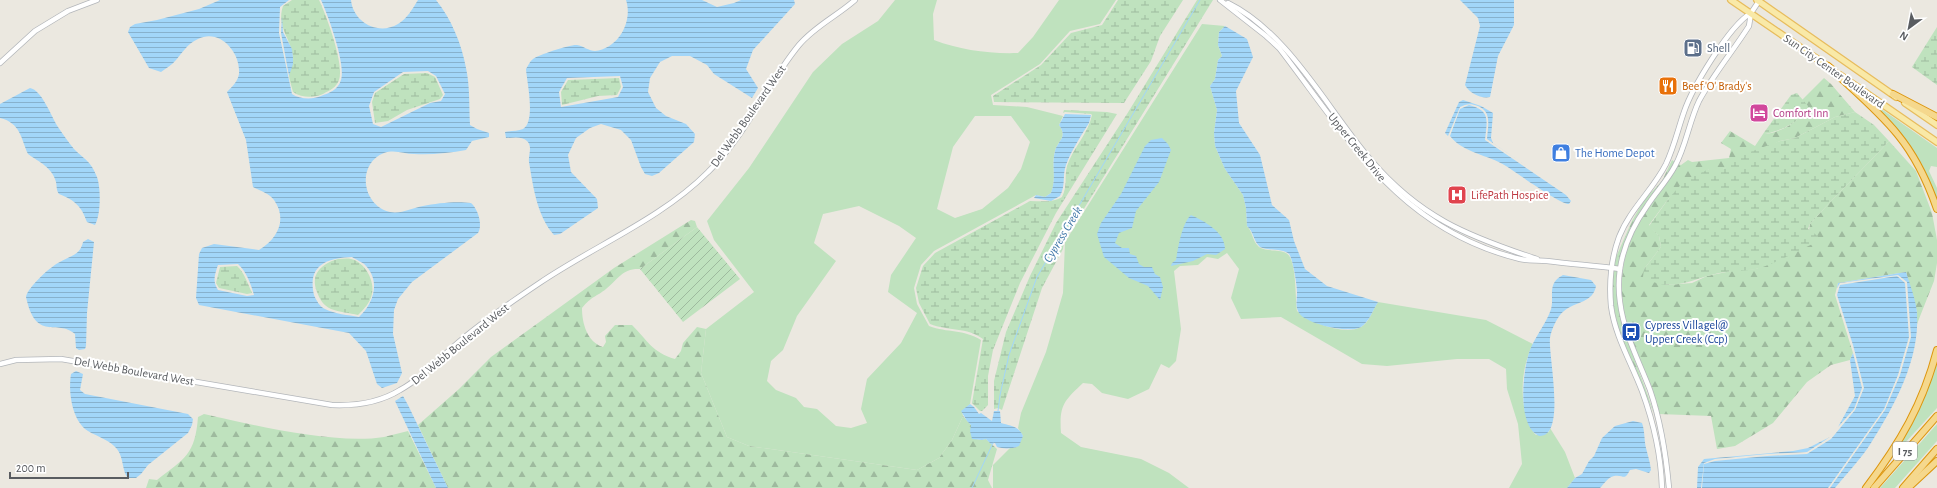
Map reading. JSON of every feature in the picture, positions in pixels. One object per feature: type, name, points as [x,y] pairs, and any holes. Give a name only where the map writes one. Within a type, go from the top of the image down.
[{"type":"highway","points":[[1828,66],[1898,135],[1917,164],[1930,188],[1937,209]]},
{"type":"highway","points":[[1893,94],[1937,117]]},
{"type":"highway","points":[[1866,488],[1899,442],[1915,413],[1929,381],[1937,350]]},
{"type":"highway","name":"I 75","points":[[1874,488],[1937,416]]},
{"type":"highway","name":"I 75","points":[[1903,488],[1937,449]]},
{"type":"highway","points":[[1908,488],[1937,461]]},
{"type":"main road","name":"Sun City Center Boulevard","points":[[1731,0],[1937,142]]},
{"type":"main road","name":"Sun City Center Boulevard","points":[[1758,1],[1937,125]]},
{"type":"street","points":[[0,63],[35,31],[68,11],[97,0]]},
{"type":"street","name":"Del Webb Boulevard West","points":[[0,364],[16,360],[61,359],[332,405],[363,404],[386,398],[413,382],[476,328],[541,282],[641,222],[693,186],[726,152],[800,44],[821,24],[855,0]]},
{"type":"street","name":"Upper Creek Drive","points":[[1220,0],[1262,32],[1279,48],[1366,162],[1386,184],[1443,228],[1478,244],[1522,259],[1620,269]]},
{"type":"street","points":[[1669,488],[1666,457],[1659,421],[1650,390],[1624,323],[1619,287],[1620,269],[1631,232],[1648,204],[1671,174],[1680,157],[1699,102],[1749,26],[1751,13],[1758,1]]},
{"type":"street","points":[[1662,488],[1657,446],[1651,420],[1642,391],[1615,326],[1610,292],[1611,268],[1624,225],[1635,206],[1660,174],[1666,163],[1674,146],[1684,112],[1696,86],[1737,23],[1751,13]]},
{"type":"green space","points":[[292,0],[319,0],[326,16],[337,52],[340,73],[339,80],[336,85],[323,94],[312,97],[293,92],[290,81],[289,74],[293,57],[292,50],[281,20],[281,13],[283,6]]},
{"type":"green space","points":[[895,0],[937,0],[933,14],[934,40],[975,51],[1018,53],[1033,37],[1059,0],[1116,0],[1100,24],[1070,31],[1040,64],[991,95],[993,105],[1027,107],[1063,116],[1059,125],[1063,133],[1062,139],[1056,147],[1054,156],[1053,187],[1051,193],[1045,197],[1036,195],[934,251],[921,265],[914,288],[917,304],[929,326],[968,334],[981,340],[970,404],[962,411],[963,416],[952,440],[939,458],[917,470],[749,446],[727,437],[701,373],[706,329],[754,292],[714,240],[707,221],[749,168],[813,72],[842,44],[878,21]],"holes":[[[975,116],[1011,116],[1030,142],[1021,169],[1008,188],[982,209],[955,218],[937,209],[953,147]],[[859,206],[899,226],[916,238],[891,275],[888,292],[917,313],[901,343],[867,379],[861,409],[867,423],[851,428],[836,426],[817,409],[804,407],[796,398],[776,390],[767,381],[771,361],[783,350],[797,316],[836,261],[814,243],[823,214]]]},
{"type":"green space","points":[[1118,0],[1183,0],[1160,36],[1151,61],[1124,103],[994,102],[993,96],[1041,65],[1071,33],[1102,25]]},
{"type":"green space","points":[[1197,0],[1213,0],[1064,241],[1063,249],[1042,288],[1002,410],[998,408],[994,409],[994,381],[1006,332],[1030,276],[1056,223],[1127,114]]},
{"type":"green space","points":[[1202,24],[1225,26],[1219,32],[1218,45],[1222,56],[1218,60],[1215,79],[1210,86],[1217,110],[1214,133],[1215,146],[1225,169],[1243,195],[1246,208],[1247,226],[1257,245],[1262,249],[1283,252],[1290,256],[1294,270],[1297,311],[1318,323],[1337,329],[1346,330],[1364,325],[1371,316],[1378,302],[1486,320],[1533,344],[1525,365],[1523,377],[1523,401],[1525,412],[1536,435],[1549,432],[1550,428],[1565,452],[1575,478],[1567,488],[1509,488],[1522,464],[1518,424],[1507,389],[1506,369],[1489,359],[1457,359],[1387,366],[1362,364],[1281,317],[1241,319],[1231,298],[1239,269],[1227,253],[1218,259],[1207,257],[1198,265],[1180,266],[1174,271],[1181,329],[1176,361],[1169,368],[1161,364],[1149,389],[1128,399],[1102,393],[1092,384],[1083,383],[1067,399],[1061,416],[1061,433],[1081,447],[1141,459],[1169,473],[1189,488],[993,488],[993,465],[1010,448],[1015,448],[1023,436],[1018,428],[1021,413],[1046,352],[1063,293],[1065,242]]},
{"type":"green space","points":[[1937,27],[1937,85],[1912,67]]},
{"type":"green space","points":[[427,73],[435,77],[443,95],[440,99],[407,110],[388,121],[375,123],[372,102],[375,93],[404,74]]},
{"type":"green space","points":[[619,78],[621,87],[617,95],[598,96],[562,105],[561,92],[568,80]]},
{"type":"green space","points":[[1824,78],[1855,112],[1835,117],[1795,138],[1780,141],[1723,169],[1709,169],[1669,198],[1649,225],[1659,236],[1661,247],[1644,269],[1666,285],[1692,283],[1707,276],[1736,270],[1756,269],[1794,252],[1809,230],[1810,224],[1889,141],[1916,171],[1932,213],[1937,240],[1937,263],[1934,281],[1917,324],[1917,312],[1906,272],[1838,283],[1835,295],[1853,353],[1850,360],[1831,365],[1807,382],[1773,423],[1735,446],[1717,449],[1711,416],[1659,414],[1640,366],[1625,319],[1622,296],[1623,272],[1628,247],[1643,214],[1669,179],[1678,164],[1681,165],[1688,160],[1692,162],[1729,158],[1731,149],[1721,143],[1730,131],[1755,146],[1763,134],[1782,129],[1800,118],[1808,109],[1802,100]]},
{"type":"green space","points":[[1797,93],[1808,106],[1802,116],[1782,129],[1763,134],[1791,95]]},
{"type":"green space","points":[[1875,106],[1937,148],[1937,167],[1931,166],[1929,171],[1937,188],[1937,202],[1927,178]]},
{"type":"green space","points":[[1064,110],[1107,112],[1117,114],[1056,213],[1020,283],[993,350],[988,376],[988,405],[980,411],[972,403],[983,339],[977,335],[964,331],[930,324],[919,303],[916,288],[923,266],[935,253],[1030,201],[1050,201],[1062,197],[1065,189],[1067,166],[1090,122],[1092,115],[1063,113]]},
{"type":"green space","points":[[1855,112],[1874,125],[1889,141],[1810,224],[1808,229],[1818,236],[1817,242],[1778,261],[1756,269],[1719,273],[1681,284],[1672,285],[1653,282],[1643,277],[1644,269],[1661,247],[1659,236],[1649,226],[1669,198],[1685,180],[1709,169],[1723,169],[1747,153],[1780,141],[1795,138],[1835,117]]},
{"type":"green space","points":[[1672,160],[1675,162],[1637,218],[1626,241],[1618,266],[1614,266],[1616,257],[1632,221],[1644,200],[1662,181]]},
{"type":"green space","points":[[691,220],[695,221],[697,227],[640,269],[625,272],[582,308],[584,326],[593,341],[603,347],[606,342],[605,336],[615,325],[632,325],[661,353],[675,359],[681,351],[683,343],[697,327],[706,329],[701,373],[727,437],[749,446],[917,470],[939,458],[952,440],[963,416],[971,425],[976,439],[986,439],[997,449],[988,480],[992,488],[448,488],[418,425],[459,389],[491,357],[614,268]]},
{"type":"green space","points":[[697,227],[740,279],[683,322],[640,269]]},
{"type":"green space","points":[[338,259],[349,259],[361,264],[368,273],[372,283],[373,289],[370,300],[358,315],[331,309],[322,302],[317,292],[315,280],[318,271],[332,261]]},
{"type":"green space","points":[[237,266],[244,275],[252,293],[247,294],[219,288],[216,283],[220,267]]},
{"type":"green space","points":[[1613,270],[1618,271],[1618,291],[1624,327],[1654,414],[1619,331],[1613,304]]},
{"type":"green space","points":[[1937,360],[1937,408],[1893,456],[1892,455]]},
{"type":"green space","points":[[204,414],[294,433],[342,438],[364,439],[384,437],[408,431],[436,488],[146,488],[149,479],[157,480],[175,466],[187,454],[191,448],[197,430],[198,417]]},
{"type":"green space","points":[[1937,424],[1937,441],[1895,488],[1880,488]]},
{"type":"water","points":[[220,0],[289,0],[280,7],[279,33],[292,94],[298,97],[306,98],[314,98],[330,92],[338,86],[341,80],[342,73],[339,52],[332,28],[321,0],[351,0],[356,15],[361,20],[368,25],[382,28],[390,27],[401,22],[410,13],[418,0],[436,0],[451,23],[462,50],[467,75],[470,125],[489,133],[489,137],[472,141],[466,150],[460,151],[440,154],[410,154],[396,152],[384,153],[375,158],[369,166],[366,175],[368,194],[373,202],[390,212],[399,212],[434,204],[465,202],[471,203],[474,206],[480,222],[478,233],[412,282],[398,299],[394,310],[393,334],[402,373],[397,383],[382,388],[377,384],[366,351],[349,333],[199,305],[196,298],[199,254],[202,248],[214,244],[259,250],[275,235],[280,222],[280,215],[274,200],[267,194],[253,187],[246,140],[227,92],[233,86],[239,74],[237,58],[228,44],[214,37],[206,36],[198,39],[191,43],[171,65],[161,72],[149,68],[128,32],[130,27],[135,24],[199,9]],"holes":[[[428,71],[436,76],[445,94],[441,101],[430,103],[381,127],[373,124],[369,106],[374,92],[403,72]],[[352,257],[363,263],[371,272],[373,279],[374,286],[371,299],[368,306],[359,317],[329,311],[320,305],[314,295],[313,277],[316,270],[327,262]],[[238,264],[248,278],[254,295],[247,296],[218,290],[215,281],[215,274],[218,265]]]},
{"type":"water","points":[[626,0],[702,0],[717,7],[741,0],[794,0],[795,4],[753,50],[746,69],[758,88],[752,98],[714,74],[707,65],[690,56],[672,56],[660,62],[650,78],[648,92],[656,108],[666,116],[686,124],[695,134],[694,142],[659,173],[652,176],[645,174],[631,140],[621,130],[601,124],[590,128],[576,138],[568,155],[571,172],[597,199],[598,208],[560,234],[554,235],[543,219],[537,200],[529,162],[529,143],[523,138],[506,138],[505,132],[523,129],[527,125],[530,101],[526,69],[530,62],[536,57],[574,45],[593,51],[604,49],[611,45],[622,32],[626,25],[628,8]],"holes":[[[620,76],[623,87],[618,97],[561,107],[559,92],[567,78]]]},
{"type":"water","points":[[1460,0],[1514,0],[1514,25],[1498,56],[1490,97],[1476,95],[1469,91],[1465,85],[1480,26],[1478,18]]},
{"type":"water","points":[[282,16],[283,32],[292,49],[293,64],[289,76],[281,33]]},
{"type":"water","points":[[1225,26],[1247,39],[1253,57],[1236,91],[1239,123],[1260,155],[1272,205],[1289,220],[1294,241],[1305,269],[1327,286],[1378,302],[1369,319],[1361,327],[1355,329],[1338,329],[1310,321],[1303,317],[1297,308],[1296,278],[1289,254],[1283,251],[1260,247],[1247,226],[1246,208],[1243,195],[1225,169],[1215,146],[1214,133],[1217,110],[1210,86],[1215,79],[1218,60],[1222,56],[1218,45],[1219,32]]},
{"type":"water","points":[[30,88],[38,93],[42,98],[58,127],[68,141],[90,164],[95,172],[98,182],[100,201],[95,225],[87,222],[80,208],[74,202],[59,194],[56,182],[51,172],[45,165],[28,154],[22,137],[16,128],[7,120],[0,118],[0,104]]},
{"type":"water","points":[[1463,100],[1481,106],[1493,113],[1491,138],[1493,143],[1532,170],[1487,139],[1487,115],[1478,106],[1468,104],[1460,107],[1448,136],[1445,133],[1459,102]]},
{"type":"water","points":[[1469,105],[1481,110],[1486,117],[1487,122],[1485,140],[1566,195],[1571,201],[1569,204],[1564,203],[1548,194],[1499,162],[1469,150],[1455,142],[1450,136],[1460,109]]},
{"type":"water","points":[[1065,114],[1091,115],[1089,123],[1073,149],[1066,165],[1063,188],[1060,196],[1051,201],[1034,198],[1036,195],[1045,197],[1051,193],[1054,182],[1055,151],[1062,139],[1063,133],[1059,125]]},
{"type":"water","points":[[1162,138],[1171,150],[1159,182],[1136,211],[1132,228],[1119,233],[1115,243],[1122,248],[1129,248],[1130,254],[1136,256],[1139,264],[1144,267],[1152,267],[1155,274],[1160,277],[1163,287],[1160,300],[1148,286],[1129,278],[1104,257],[1097,234],[1101,223],[1121,194],[1145,146],[1151,140]]},
{"type":"water","points":[[1191,215],[1202,220],[1218,232],[1222,237],[1225,249],[1216,255],[1207,254],[1193,261],[1171,266],[1176,260],[1179,243],[1185,224]]},
{"type":"water","points":[[88,239],[94,242],[87,313],[86,346],[85,349],[79,350],[76,348],[75,334],[61,328],[41,325],[35,320],[30,311],[26,297],[31,288],[44,273],[58,263],[77,253],[82,247],[83,242]]},
{"type":"water","points":[[1906,272],[1917,313],[1917,330],[1910,364],[1897,397],[1871,443],[1835,488],[1830,488],[1885,410],[1900,375],[1911,337],[1907,282],[1898,275],[1840,283],[1837,288],[1838,283]]},
{"type":"water","points":[[1563,275],[1591,280],[1596,286],[1594,292],[1588,299],[1562,313],[1557,319],[1552,331],[1550,347],[1554,410],[1552,424],[1547,433],[1539,436],[1532,430],[1527,421],[1524,409],[1523,396],[1525,370],[1530,350],[1552,307],[1552,292],[1554,283]]},
{"type":"water","points":[[1897,276],[1905,283],[1909,337],[1898,375],[1884,409],[1828,488],[1702,488],[1704,464],[1715,461],[1807,454],[1831,439],[1855,410],[1864,388],[1853,345],[1837,295],[1840,285]]},
{"type":"water","points":[[1853,353],[1862,388],[1854,409],[1838,427],[1855,396],[1850,360]]},
{"type":"water","points":[[76,371],[83,374],[80,390],[85,394],[188,414],[193,419],[188,433],[148,465],[136,478],[128,478],[121,456],[117,449],[107,441],[88,431],[78,420],[72,406],[70,389],[71,374]]},
{"type":"water","points":[[403,396],[448,488],[436,488],[395,401]]},
{"type":"water","points":[[970,404],[979,414],[981,413],[992,421],[994,411],[1000,411],[1001,423],[1014,427],[1019,430],[1023,436],[1019,446],[1002,448],[997,447],[995,443],[991,444],[986,439],[972,439],[970,431],[971,425],[961,411]]},
{"type":"water","points":[[1633,421],[1642,423],[1643,426],[1645,445],[1650,462],[1651,470],[1649,473],[1636,469],[1630,470],[1625,477],[1614,476],[1610,478],[1600,488],[1567,488],[1575,478],[1582,474],[1589,461],[1594,456],[1602,438],[1615,426]]},
{"type":"water","points":[[1830,437],[1807,452],[1715,459],[1704,463],[1701,488],[1697,488],[1698,467],[1704,459],[1793,451],[1808,448]]},
{"type":"waterway","name":"Cypress Creek","points":[[998,411],[1009,355],[1037,277],[1200,0]]},
{"type":"waterway","name":"Cypress Creek","points":[[972,488],[993,443]]},
{"type":"place","name":"Shell","points":[[1693,48]]},
{"type":"place","name":"Beef 'O' Brady's","points":[[1668,86]]},
{"type":"place","name":"Comfort Inn","points":[[1759,113]]},
{"type":"place","name":"The Home Depot","points":[[1561,153]]},
{"type":"place","name":"LifePath Hospice","points":[[1457,195]]},
{"type":"place","name":"Cypress Villagel@ Upper Creek (Ccp)","points":[[1631,332]]}]
